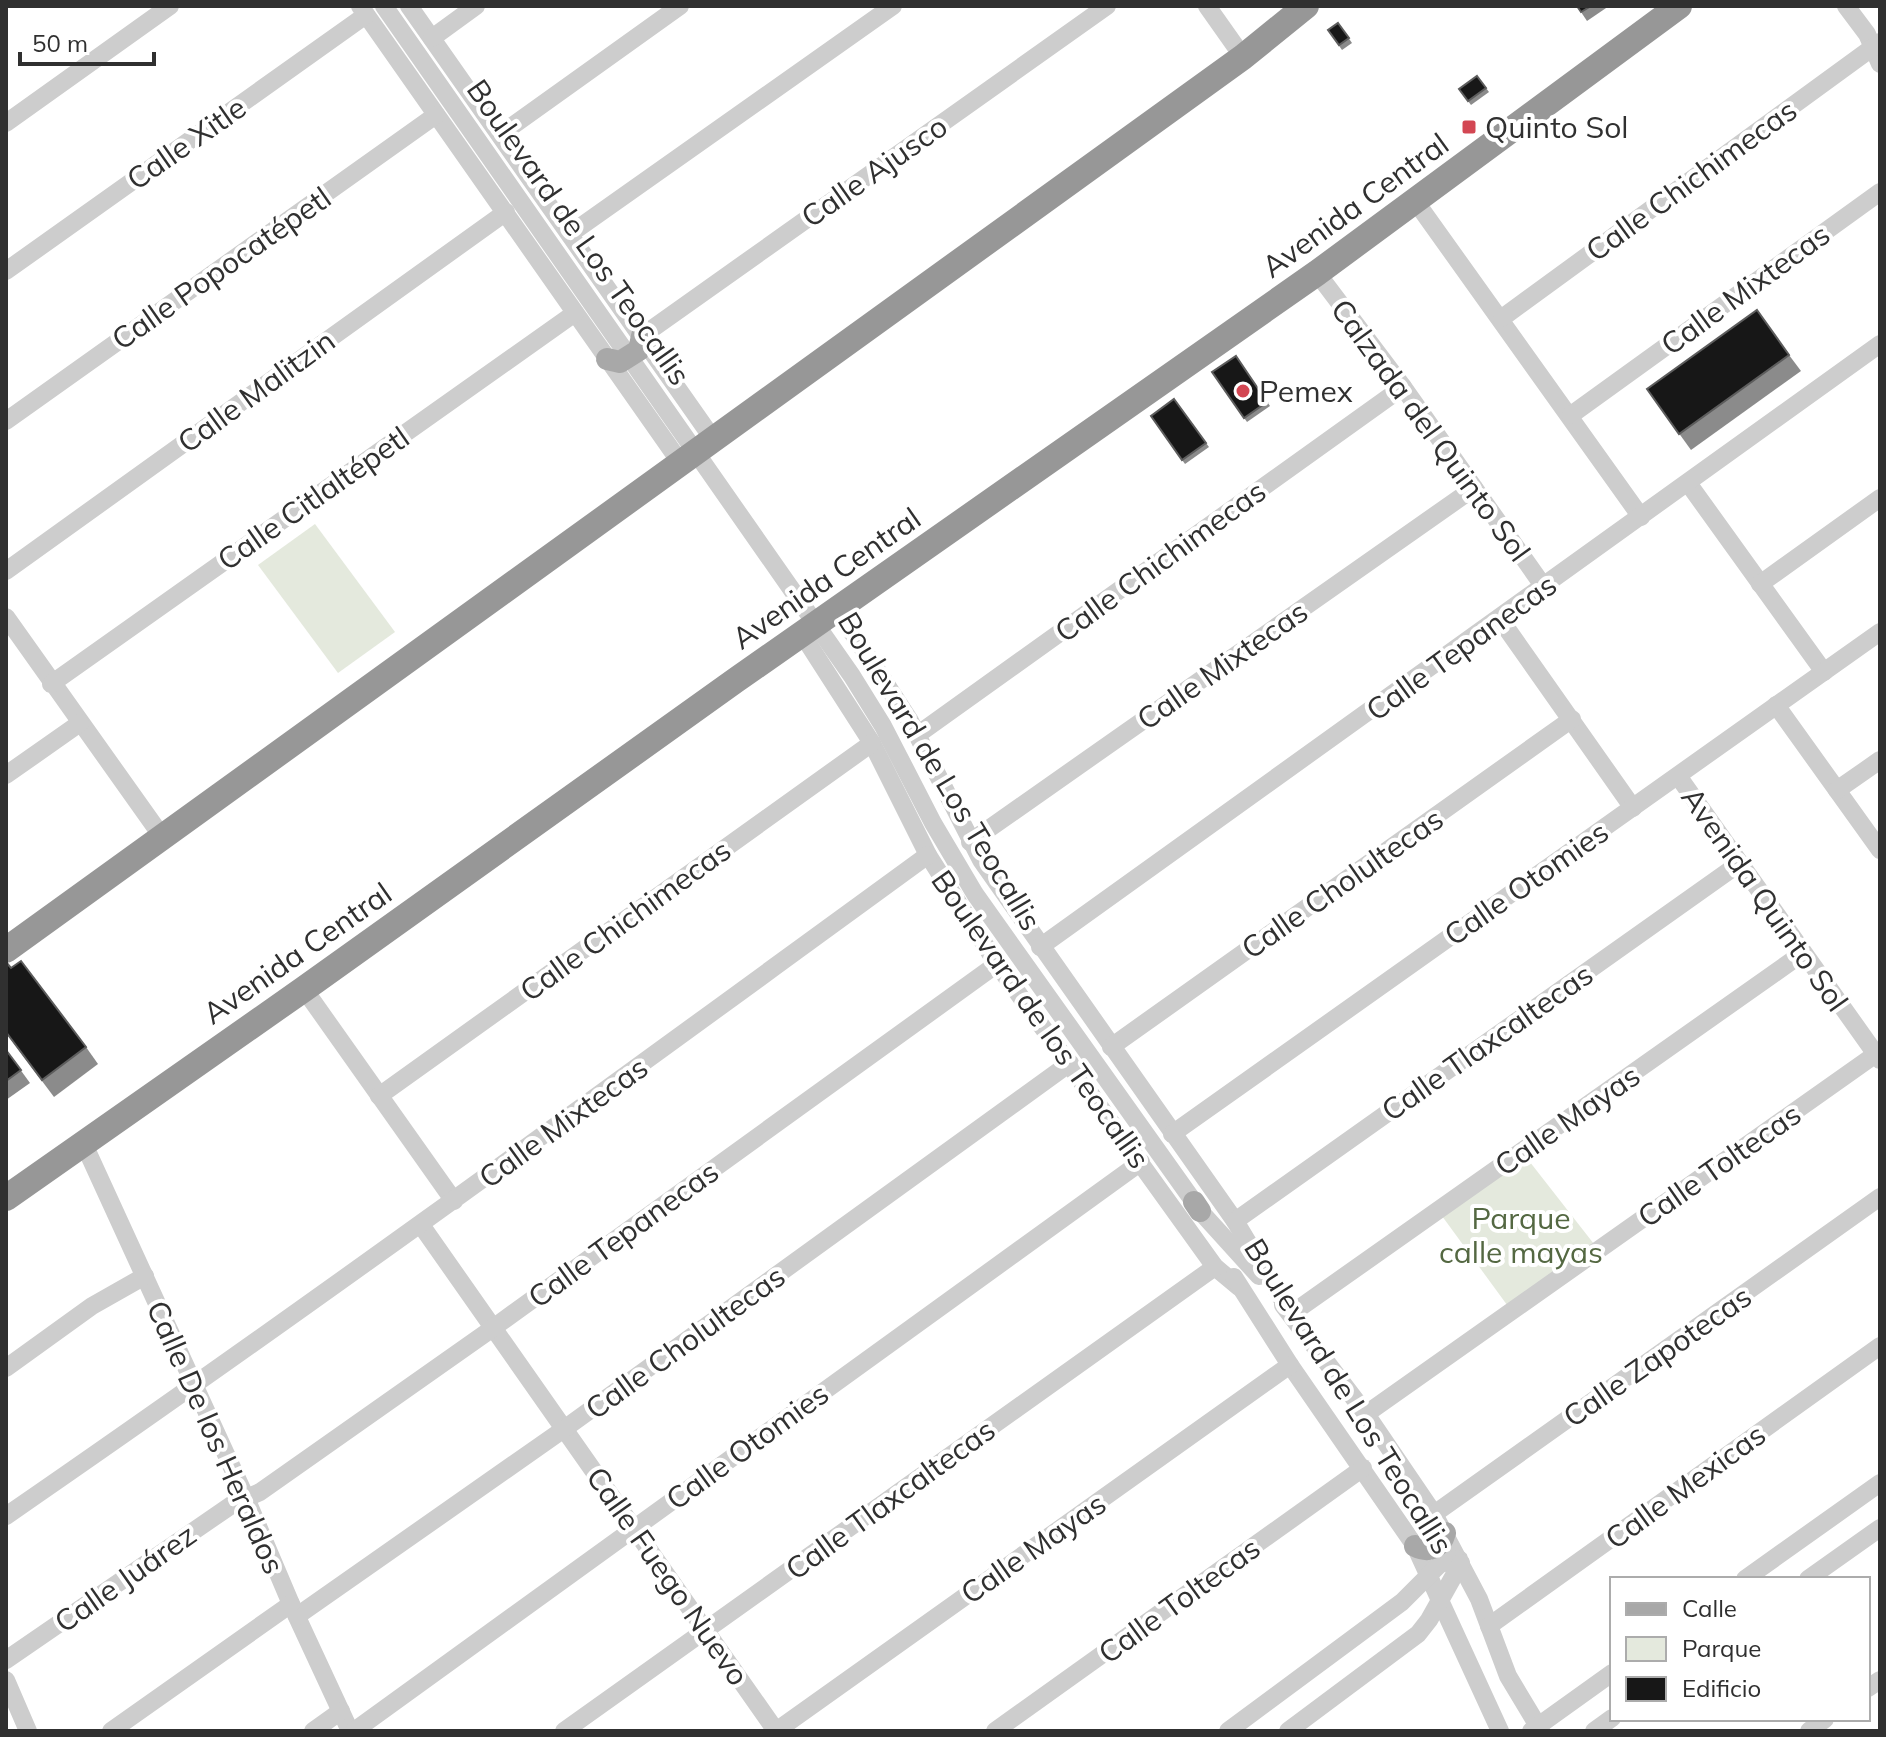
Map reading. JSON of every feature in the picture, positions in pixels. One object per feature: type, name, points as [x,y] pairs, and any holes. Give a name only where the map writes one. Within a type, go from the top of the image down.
[{"type":"highway","points":[[6,950],[1243,57],[1306,6]]},
{"type":"highway","name":"Avenida Central","points":[[6,1198],[1317,273],[1679,6]]},
{"type":"main road","points":[[607,359],[620,362],[639,350],[642,336]]},
{"type":"main road","points":[[1415,1546],[1424,1550],[1436,1548],[1442,1542],[1440,1524]]},
{"type":"street","points":[[6,123],[170,6]]},
{"type":"street","name":"Boulevard de Los Teocallis","points":[[384,6],[852,676],[883,726],[933,823],[975,894],[1197,1206],[1291,1314],[1366,1414],[1440,1524],[1479,1599],[1508,1676],[1537,1729]]},
{"type":"street","name":"Boulevard de Los Teocallis","points":[[409,6],[713,439]]},
{"type":"street","points":[[432,38],[476,6]]},
{"type":"street","points":[[501,134],[680,6]]},
{"type":"street","points":[[570,234],[893,6]]},
{"type":"street","name":"Calle Ajusco","points":[[642,336],[1107,6]]},
{"type":"street","points":[[1207,6],[1243,57]]},
{"type":"street","points":[[1846,6],[1878,51]]},
{"type":"street","name":"Boulevard de Los Teocallis","points":[[363,10],[680,462]]},
{"type":"street","name":"Calle Xitle","points":[[6,271],[363,10]]},
{"type":"street","name":"Calle Chichimecas","points":[[1502,318],[1878,51]]},
{"type":"street","name":"Calle Popocatépetl","points":[[6,421],[436,115]]},
{"type":"street","name":"Calle Mixtecas","points":[[1571,415],[1880,192]]},
{"type":"street","points":[[1416,202],[1502,318],[1641,517]]},
{"type":"street","name":"Calle Malitzin","points":[[6,571],[506,212]]},
{"type":"street","name":"Calzada del Quinto Sol","points":[[1317,273],[1403,387],[1544,587]]},
{"type":"street","name":"Calle Citlaltépetl","points":[[51,684],[575,313]]},
{"type":"street","name":"Calle Tepanecas","points":[[1040,947],[1880,344]]},
{"type":"street","name":"Calle Chichimecas","points":[[913,728],[1403,387]]},
{"type":"street","points":[[1688,483],[1824,672]]},
{"type":"street","name":"Calle Mixtecas","points":[[970,842],[1474,488]]},
{"type":"street","points":[[1760,584],[1880,498]]},
{"type":"street","name":"Boulevard de los Teocallis","points":[[837,609],[913,728],[970,842],[1040,947],[1235,1221],[1291,1314]]},
{"type":"street","points":[[1500,619],[1633,808]]},
{"type":"street","points":[[8,626],[163,838]]},
{"type":"street","name":"Calle Otomies","points":[[1172,1134],[1880,632]]},
{"type":"street","name":"Boulevard de los Teocallis","points":[[802,634],[870,739],[928,855],[997,964],[1215,1267],[1239,1287]]},
{"type":"street","points":[[1776,705],[1880,850]]},
{"type":"street","name":"Boulevard de los Teocallis","points":[[870,739],[876,720],[884,714],[897,713],[913,728]]},
{"type":"street","name":"Calle Cholultecas","points":[[1111,1047],[1572,719]]},
{"type":"street","points":[[6,775],[80,723]]},
{"type":"street","name":"Calle Chichimecas","points":[[379,1096],[870,739]]},
{"type":"street","points":[[1837,790],[1880,760]]},
{"type":"street","name":"Avenida Quinto Sol","points":[[1678,776],[1878,1057]]},
{"type":"street","name":"Calle Mixtecas","points":[[6,1516],[421,1225],[928,855]]},
{"type":"street","name":"Calle Tlaxcaltecas","points":[[1235,1221],[1740,863]]},
{"type":"street","name":"Calle Mayas","points":[[1291,1314],[1803,953]]},
{"type":"street","name":"Calle Tepanecas","points":[[246,1498],[260,1492],[493,1328],[997,964]]},
{"type":"street","points":[[304,989],[454,1201]]},
{"type":"street","name":"Calle Toltecas","points":[[1366,1414],[1878,1057]]},
{"type":"street","name":"Calle Cholultecas","points":[[111,1731],[564,1429],[1070,1063]]},
{"type":"street","name":"Calle De los Heraldos","points":[[83,1142],[294,1610],[352,1731]]},
{"type":"street","name":"Calle Otomies","points":[[352,1731],[1141,1162]]},
{"type":"street","name":"Calle Zapotecas","points":[[1440,1524],[1880,1197]]},
{"type":"street","name":"Boulevard de Los Teocallis","points":[[1197,1206],[1239,1287],[1415,1546],[1486,1702],[1491,1728]]},
{"type":"street","name":"Calle Fuego Nuevo","points":[[421,1225],[776,1731]]},
{"type":"street","name":"Calle Tlaxcaltecas","points":[[564,1731],[1215,1267]]},
{"type":"street","points":[[6,1368],[92,1306],[145,1276]]},
{"type":"street","name":"Calle Mexicas","points":[[1489,1626],[1880,1346]]},
{"type":"street","name":"Calle Mayas","points":[[776,1731],[1290,1365]]},
{"type":"street","name":"Calle Toltecas","points":[[995,1731],[1363,1468]]},
{"type":"street","points":[[1748,1577],[1880,1483]]},
{"type":"street","name":"Calle Juárez","points":[[6,1660],[246,1498]]},
{"type":"street","points":[[1811,1577],[1880,1528]]},
{"type":"street","points":[[1228,1731],[1390,1612],[1440,1564],[1460,1561]]},
{"type":"street","points":[[1288,1731],[1408,1644],[1429,1620],[1460,1561]]},
{"type":"street","points":[[1537,1729],[1610,1674]]},
{"type":"street","points":[[6,1680],[28,1731]]},
{"type":"street","points":[[313,1731],[341,1711]]},
{"type":"green space","points":[[315,524],[395,632],[338,673],[258,565]]},
{"type":"green space","name":"Parque calle mayas","points":[[1526,1157],[1594,1244],[1510,1309],[1442,1216]]},
{"type":"building","points":[[1577,6],[1591,6],[1581,12]]},
{"type":"building","points":[[1338,23],[1349,38],[1339,45],[1328,30]]},
{"type":"building","points":[[1477,76],[1486,88],[1468,101],[1459,89]]},
{"type":"building","points":[[1757,310],[1789,355],[1679,434],[1647,389]]},
{"type":"building","name":"Pemex","points":[[1236,356],[1267,402],[1244,418],[1212,372]]},
{"type":"building","name":"Pemex","points":[[1174,399],[1206,443],[1182,460],[1151,416]]},
{"type":"building","points":[[21,961],[86,1047],[42,1080],[6,1032],[6,962],[11,968]]},
{"type":"building","points":[[6,1050],[21,1070],[6,1081]]},
{"type":"place","name":"Quinto Sol","points":[[1469,127]]},
{"type":"place","name":"Pemex","points":[[1243,391]]}]
